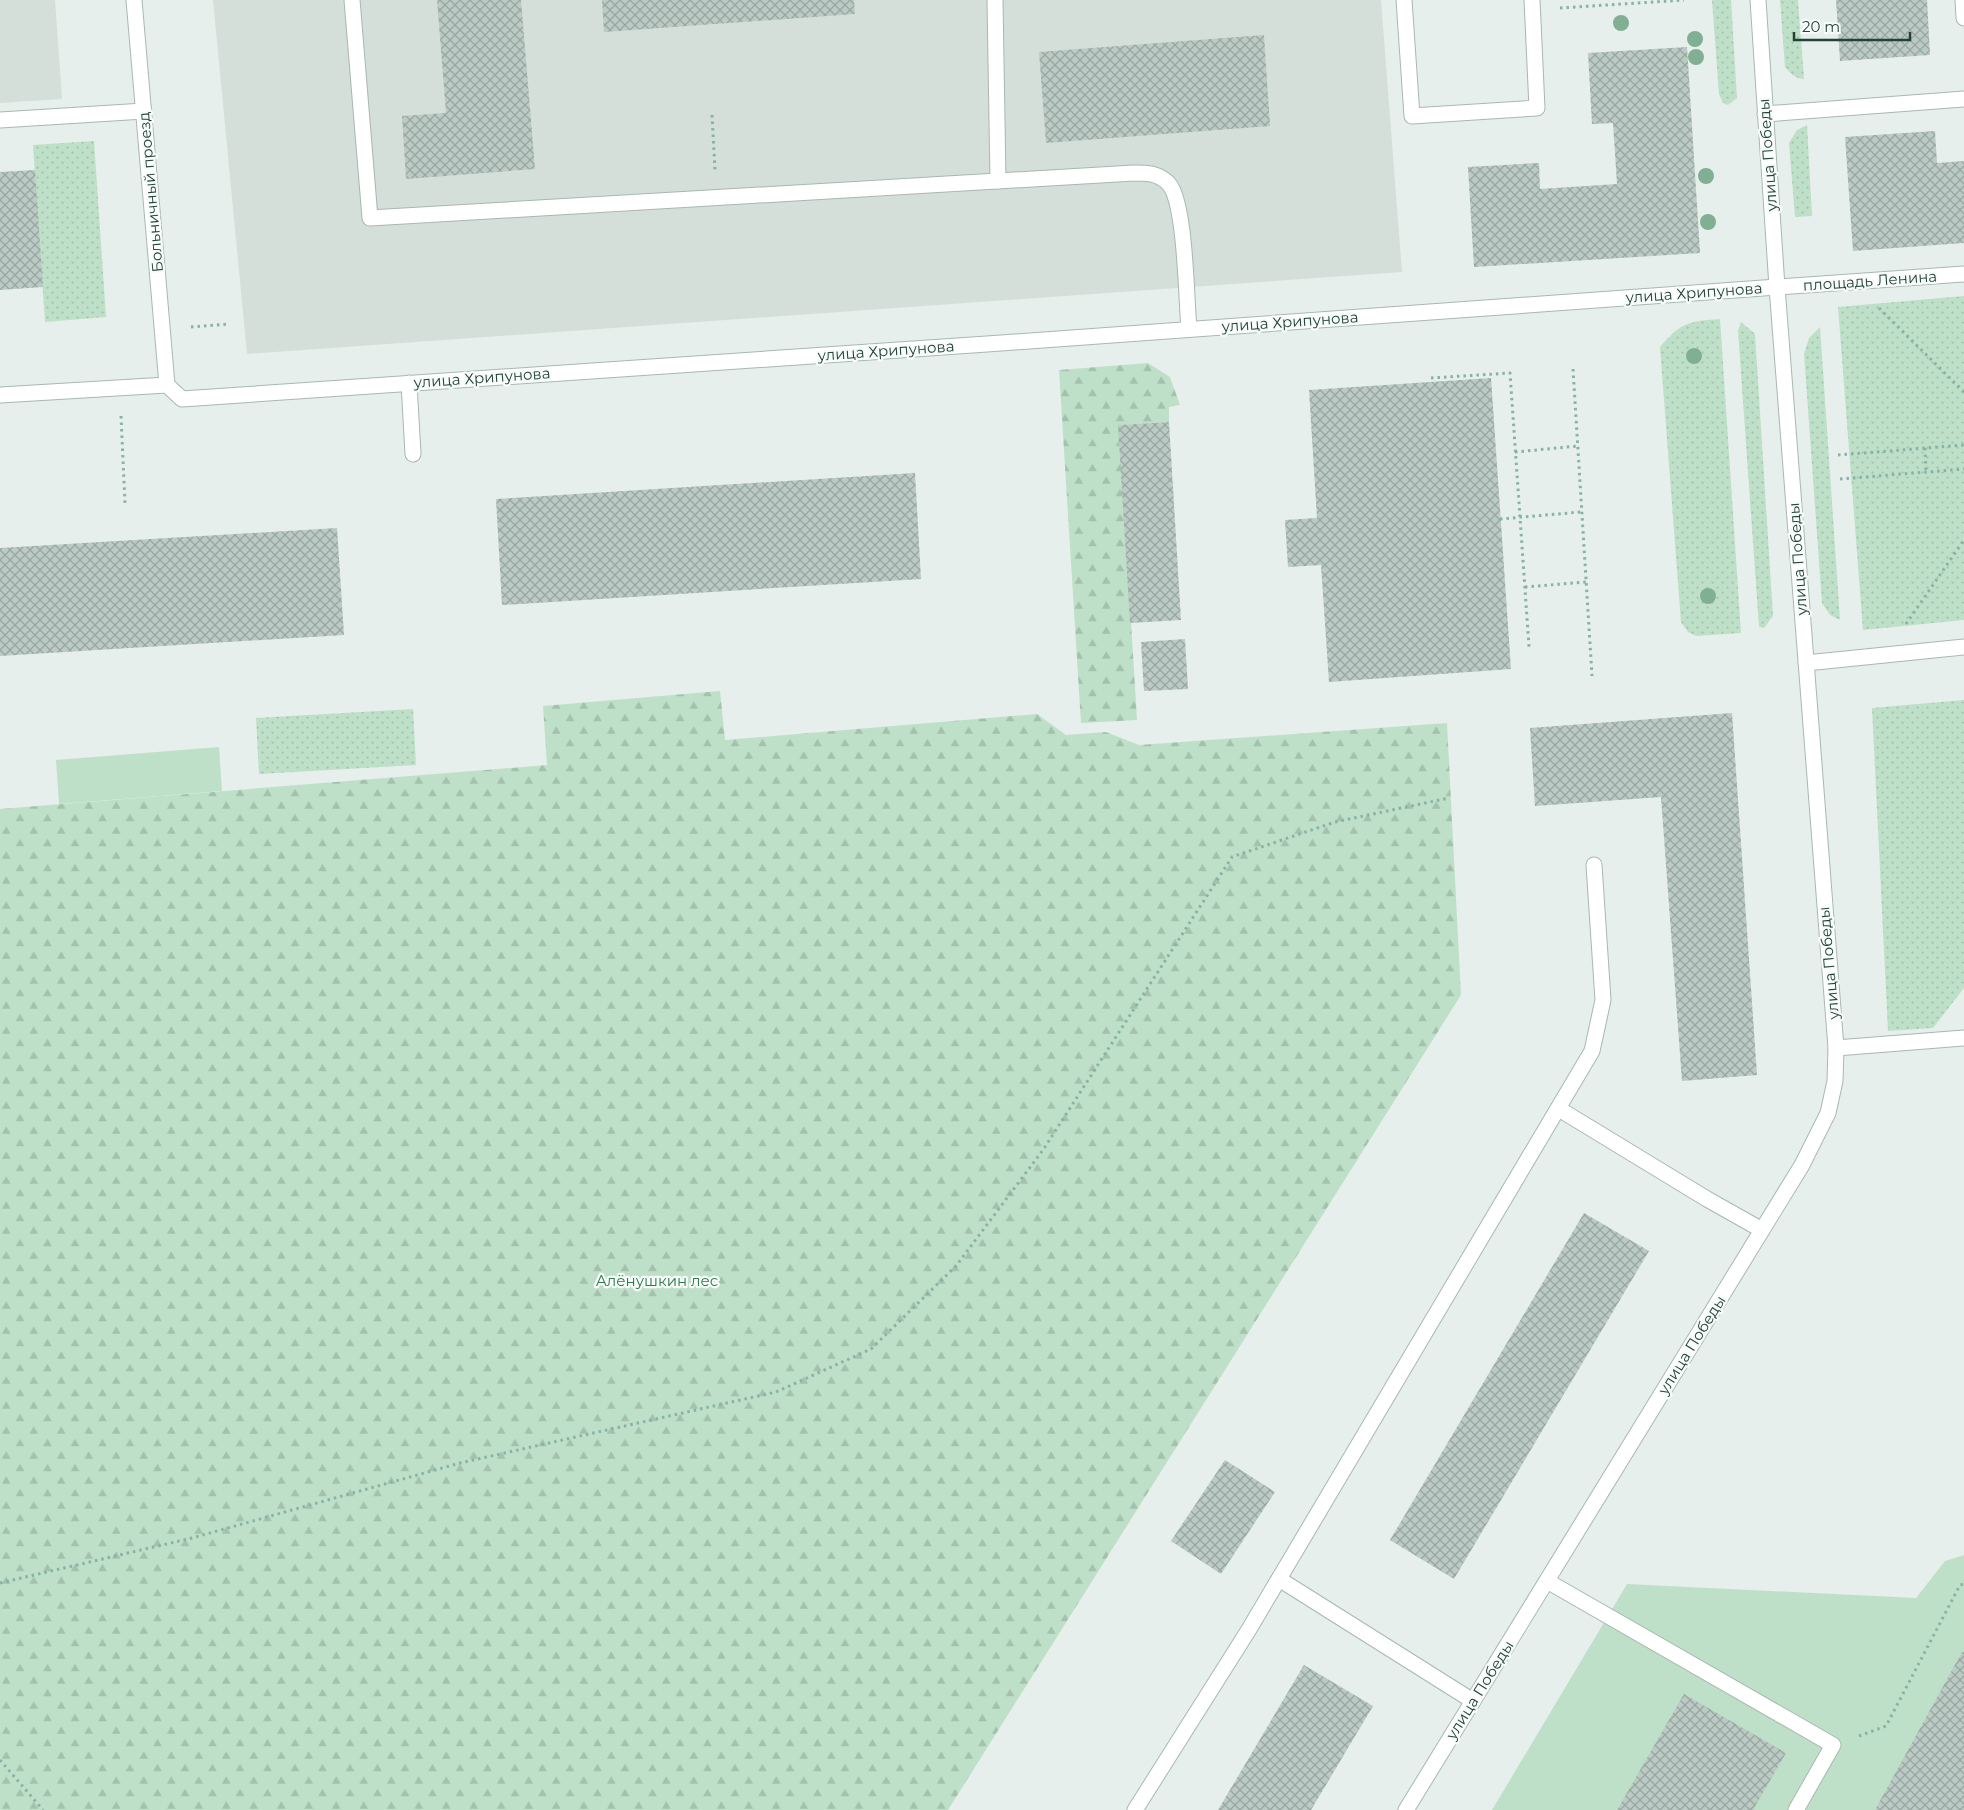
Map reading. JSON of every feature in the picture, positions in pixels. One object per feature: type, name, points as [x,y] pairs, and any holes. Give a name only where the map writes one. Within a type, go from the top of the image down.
[{"type":"street","name":"Больничный проезд","points":[[134,0],[167,385]]},
{"type":"street","points":[[352,0],[370,218],[998,181],[1155,174],[1168,182],[1176,195],[1181,219],[1189,328]]},
{"type":"street","points":[[995,0],[998,181]]},
{"type":"street","points":[[1404,0],[1412,116],[1537,108],[1532,5]]},
{"type":"street","name":"улица Победы","points":[[1406,1810],[1802,1165],[1828,1113],[1835,1081],[1836,1048],[1777,287],[1758,0]]},
{"type":"street","points":[[1963,0],[1964,18]]},
{"type":"street","points":[[1765,114],[1964,99]]},
{"type":"street","points":[[0,120],[144,111]]},
{"type":"street","name":"площадь Ленина","points":[[1777,287],[1964,274]]},
{"type":"street","name":"улица Хрипунова","points":[[167,385],[182,399],[1777,287]]},
{"type":"street","points":[[409,383],[413,454]]},
{"type":"street","points":[[0,395],[167,385]]},
{"type":"street","points":[[1806,663],[1964,647]]},
{"type":"street","points":[[1135,1810],[1279,1579],[1559,1110],[1592,1051],[1603,1000],[1594,865]]},
{"type":"street","points":[[1836,1048],[1964,1038]]},
{"type":"street","points":[[1559,1110],[1762,1230]]},
{"type":"street","points":[[1279,1579],[1473,1701]]},
{"type":"street","points":[[1546,1582],[1833,1745],[1796,1810]]},
{"type":"path","points":[[1532,5],[1684,0]]},
{"type":"path","points":[[712,115],[716,198]]},
{"type":"path","points":[[1876,304],[1964,392]]},
{"type":"path","points":[[190,327],[229,324]]},
{"type":"path","points":[[1573,369],[1592,676]]},
{"type":"path","points":[[1431,378],[1510,372],[1529,647]]},
{"type":"path","points":[[120,388],[125,503]]},
{"type":"path","points":[[1838,455],[1964,445]]},
{"type":"path","points":[[1515,452],[1578,446]]},
{"type":"path","points":[[1925,448],[1926,472]]},
{"type":"path","points":[[1840,479],[1964,470]]},
{"type":"path","points":[[1500,520],[1582,512]]},
{"type":"path","points":[[1905,626],[1964,540]]},
{"type":"path","points":[[1525,587],[1586,582]]},
{"type":"path","points":[[0,1583],[192,1538],[460,1463],[776,1392],[871,1349],[956,1266],[1043,1150],[1232,857],[1335,822],[1449,798]]},
{"type":"path","points":[[1833,1745],[1886,1726],[1960,1585],[1964,1584]]},
{"type":"path","points":[[0,1760],[44,1810]]},
{"type":"shaded area","points":[[0,0],[55,0],[62,99],[0,103]]},
{"type":"shaded area","points":[[213,0],[1381,0],[1402,272],[247,354]]},
{"type":"green space","points":[[1712,0],[1731,0],[1737,98],[1728,105],[1723,103],[1719,94]]},
{"type":"green space","points":[[1780,0],[1798,0],[1804,79],[1793,75],[1785,67]]},
{"type":"green space","points":[[1807,125],[1812,216],[1795,217],[1789,143],[1797,130]]},
{"type":"green space","points":[[94,141],[106,317],[45,322],[33,145]]},
{"type":"green space","points":[[1964,296],[1964,620],[1863,630],[1838,307]]},
{"type":"green space","points":[[1720,319],[1741,633],[1696,636],[1688,632],[1681,622],[1660,347],[1673,333],[1686,325],[1693,322]]},
{"type":"green space","points":[[1741,322],[1755,334],[1773,616],[1764,628],[1759,627],[1738,331]]},
{"type":"green space","points":[[1820,327],[1840,620],[1830,615],[1822,603],[1804,354],[1809,338]]},
{"type":"green space","points":[[1148,363],[1170,377],[1180,405],[1169,407],[1169,422],[1119,425],[1137,720],[1081,723],[1059,370]]},
{"type":"green space","name":"Алёнушкин лес","points":[[720,691],[725,740],[1037,714],[1066,735],[1106,732],[1139,745],[1447,723],[1461,995],[948,1810],[0,1810],[0,809],[547,765],[543,706]]},
{"type":"green space","points":[[1964,700],[1964,988],[1933,1028],[1888,1031],[1872,708]]},
{"type":"green space","points":[[413,709],[416,765],[259,774],[256,718]]},
{"type":"green space","points":[[219,747],[222,791],[59,804],[56,760]]},
{"type":"green space","points":[[1964,1555],[1964,1810],[1492,1810],[1627,1584],[1916,1598],[1945,1561]]},
{"type":"building","points":[[437,0],[521,0],[535,169],[406,179],[402,116],[446,113]]},
{"type":"building","points":[[602,0],[854,0],[855,14],[604,32]]},
{"type":"building","points":[[1836,0],[1927,0],[1930,55],[1840,61]]},
{"type":"building","points":[[1264,35],[1270,126],[1046,143],[1039,52]]},
{"type":"building","points":[[1687,47],[1700,253],[1474,267],[1468,167],[1539,163],[1540,189],[1617,184],[1613,123],[1592,124],[1588,53]]},
{"type":"building","points":[[1935,131],[1937,163],[1964,161],[1964,243],[1853,251],[1845,137]]},
{"type":"building","points":[[35,170],[43,287],[0,290],[0,172]]},
{"type":"building","points":[[1491,378],[1511,669],[1329,682],[1321,565],[1288,567],[1285,520],[1317,518],[1309,390]]},
{"type":"building","points":[[1169,422],[1181,620],[1130,623],[1118,425]]},
{"type":"building","points":[[915,473],[921,579],[502,605],[496,499]]},
{"type":"building","points":[[337,528],[344,635],[0,656],[0,548]]},
{"type":"building","points":[[1185,639],[1188,689],[1144,691],[1141,642]]},
{"type":"building","points":[[1732,713],[1757,1075],[1682,1081],[1661,797],[1535,806],[1530,728]]},
{"type":"building","points":[[1584,1213],[1649,1251],[1454,1579],[1390,1540]]},
{"type":"building","points":[[1225,1460],[1275,1492],[1221,1574],[1171,1541]]},
{"type":"building","points":[[1962,1652],[1964,1652],[1964,1810],[1875,1810]]},
{"type":"building","points":[[1304,1665],[1373,1706],[1311,1810],[1218,1810]]},
{"type":"building","points":[[1684,1694],[1786,1753],[1753,1810],[1617,1810]]}]
